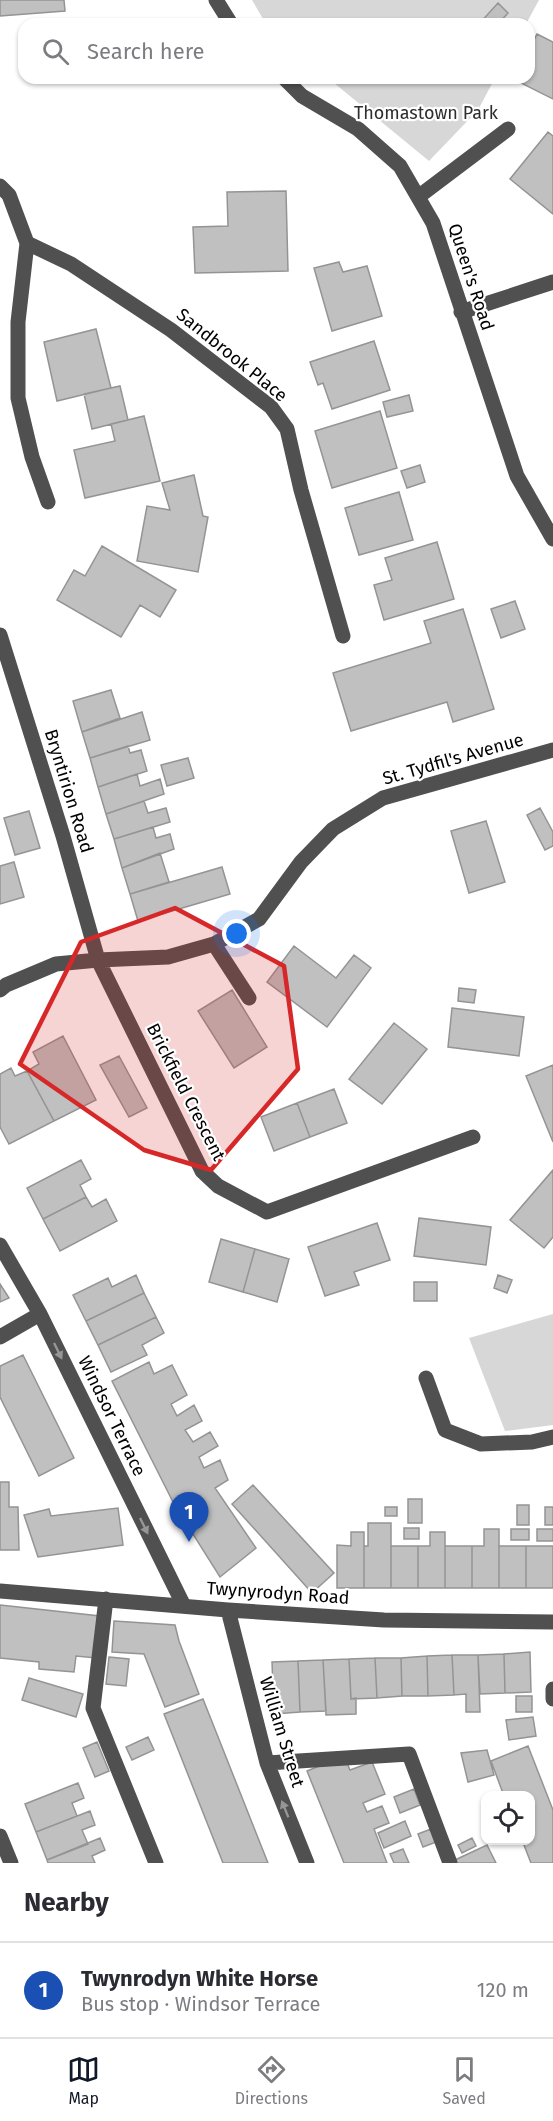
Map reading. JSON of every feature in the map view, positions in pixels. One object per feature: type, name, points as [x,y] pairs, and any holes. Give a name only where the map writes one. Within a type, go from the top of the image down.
[{"type":"street","points":[[216,0],[227,18]]},
{"type":"street","name":"Queen's Road","points":[[290,84],[302,96],[358,129],[400,166],[418,197],[433,223],[517,476],[553,539]]},
{"type":"street","points":[[418,197],[508,129]]},
{"type":"street","points":[[0,186],[9,195],[27,243],[18,322],[18,398],[32,457],[48,502]]},
{"type":"street","name":"Sandbrook Place","points":[[27,243],[71,264],[171,330],[271,407],[287,429],[301,490],[343,636]]},
{"type":"street","points":[[461,312],[553,282]]},
{"type":"street","name":"Bryntirion Road","points":[[0,635],[63,836],[98,960]]},
{"type":"street","name":"St. Tydfil's Avenue","points":[[0,990],[6,985],[56,964],[168,957],[214,944],[259,919],[301,862],[333,829],[383,798],[553,750]]},
{"type":"street","points":[[214,944],[249,999]]},
{"type":"street","name":"Brickfield Crescent","points":[[98,960],[202,1171],[218,1186],[267,1212],[473,1137]]},
{"type":"street","name":"Windsor Terrace","points":[[0,1245],[40,1314],[183,1606]]},
{"type":"street","points":[[0,1336],[40,1314]]},
{"type":"street","points":[[426,1378],[445,1430],[481,1444],[532,1442],[553,1437]]},
{"type":"street","name":"Twynyrodyn Road","points":[[0,1591],[384,1620],[553,1622]]},
{"type":"street","points":[[106,1599],[93,1708],[156,1863]]},
{"type":"street","name":"William Street","points":[[228,1610],[267,1763],[307,1863]]},
{"type":"street","points":[[553,1689],[553,1699]]},
{"type":"street","points":[[267,1763],[409,1754],[450,1863]]},
{"type":"street","points":[[0,1836],[11,1863]]},
{"type":"highlighted area","points":[[175,908],[284,966],[298,1069],[211,1170],[144,1150],[20,1064],[81,942]]},
{"type":"green space","points":[[252,0],[539,0],[529,18],[262,18]]},
{"type":"green space","name":"Thomastown Park","points":[[335,84],[492,84],[478,110],[429,161]]},
{"type":"green space","points":[[553,1314],[553,1425],[505,1431],[469,1338]]},
{"type":"building","points":[[0,0],[64,0],[65,11],[0,16]]},
{"type":"building","points":[[498,3],[508,13],[503,18],[484,18]]},
{"type":"building","points":[[537,34],[553,42],[553,99],[523,84],[535,84],[535,38]]},
{"type":"building","points":[[548,132],[553,136],[553,214],[510,179]]},
{"type":"building","points":[[286,191],[288,271],[195,273],[193,227],[228,226],[227,192]]},
{"type":"building","points":[[339,262],[343,272],[367,266],[382,316],[332,331],[314,268]]},
{"type":"building","points":[[96,329],[111,388],[57,401],[44,342]]},
{"type":"building","points":[[374,341],[390,390],[332,409],[323,383],[318,385],[310,362]]},
{"type":"building","points":[[120,386],[128,420],[92,429],[84,394]]},
{"type":"building","points":[[409,395],[413,411],[387,417],[383,402]]},
{"type":"building","points":[[380,411],[397,468],[332,488],[315,431]]},
{"type":"building","points":[[144,416],[160,481],[85,498],[74,450],[115,441],[111,424]]},
{"type":"building","points":[[420,465],[425,482],[407,488],[401,471]]},
{"type":"building","points":[[194,475],[203,516],[208,517],[198,572],[137,561],[147,506],[170,510],[162,483]]},
{"type":"building","points":[[399,492],[413,540],[359,555],[345,508]]},
{"type":"building","points":[[437,542],[454,599],[384,620],[374,585],[392,580],[385,558]]},
{"type":"building","points":[[102,546],[176,590],[160,617],[140,605],[121,637],[57,600],[74,570],[85,576]]},
{"type":"building","points":[[515,601],[525,629],[501,638],[491,609]]},
{"type":"building","points":[[463,609],[494,709],[453,722],[447,702],[351,731],[333,673],[431,643],[424,621]]},
{"type":"building","points":[[111,690],[120,718],[82,732],[73,701]]},
{"type":"building","points":[[142,712],[150,740],[90,758],[82,732]]},
{"type":"building","points":[[128,746],[130,753],[141,750],[147,771],[98,787],[90,758]]},
{"type":"building","points":[[188,758],[194,778],[167,786],[161,765]]},
{"type":"building","points":[[137,774],[140,786],[160,779],[164,794],[106,814],[98,787]]},
{"type":"building","points":[[144,801],[148,813],[166,808],[170,822],[114,839],[106,814]]},
{"type":"building","points":[[540,808],[553,832],[553,846],[545,850],[527,815]]},
{"type":"building","points":[[29,811],[40,848],[15,855],[4,818]]},
{"type":"building","points":[[486,821],[505,882],[469,893],[451,831]]},
{"type":"building","points":[[153,827],[156,838],[170,834],[174,849],[122,868],[114,839]]},
{"type":"building","points":[[160,853],[169,882],[130,894],[122,868]]},
{"type":"building","points":[[14,862],[24,897],[0,904],[0,866]]},
{"type":"building","points":[[222,867],[230,894],[138,921],[130,894]]},
{"type":"building","points":[[294,946],[336,978],[354,955],[371,968],[327,1027],[267,982]]},
{"type":"building","points":[[459,988],[476,990],[474,1003],[458,1001]]},
{"type":"building","points":[[232,990],[267,1047],[234,1068],[198,1011]]},
{"type":"building","points":[[452,1008],[524,1017],[519,1056],[448,1047]]},
{"type":"building","points":[[394,1023],[427,1049],[382,1104],[349,1079]]},
{"type":"building","points":[[63,1036],[96,1100],[54,1121],[27,1071],[39,1064],[33,1052]]},
{"type":"building","points":[[119,1056],[147,1108],[129,1117],[100,1065]]},
{"type":"building","points":[[553,1065],[553,1142],[526,1076]]},
{"type":"building","points":[[11,1068],[15,1076],[27,1071],[54,1121],[9,1144],[0,1127],[0,1074]]},
{"type":"building","points":[[334,1089],[347,1123],[310,1137],[297,1103]]},
{"type":"building","points":[[297,1103],[310,1137],[274,1151],[261,1117]]},
{"type":"building","points":[[81,1160],[91,1179],[80,1185],[86,1197],[43,1219],[27,1188]]},
{"type":"building","points":[[553,1170],[553,1237],[544,1248],[510,1220]]},
{"type":"building","points":[[86,1197],[92,1207],[106,1199],[117,1221],[60,1251],[43,1219]]},
{"type":"building","points":[[419,1218],[491,1227],[486,1265],[414,1256]]},
{"type":"building","points":[[377,1223],[390,1260],[354,1272],[359,1285],[325,1296],[308,1247]]},
{"type":"building","points":[[221,1239],[255,1249],[243,1292],[209,1282]]},
{"type":"building","points":[[255,1249],[289,1259],[277,1302],[243,1292]]},
{"type":"building","points":[[136,1275],[144,1293],[86,1321],[73,1295],[108,1278],[112,1287]]},
{"type":"building","points":[[498,1275],[512,1280],[507,1293],[494,1288]]},
{"type":"building","points":[[414,1282],[437,1282],[437,1301],[414,1301]]},
{"type":"building","points":[[0,1284],[9,1298],[0,1302]]},
{"type":"building","points":[[144,1293],[156,1317],[98,1345],[86,1321]]},
{"type":"building","points":[[156,1317],[164,1333],[142,1345],[147,1355],[111,1372],[98,1345]]},
{"type":"building","points":[[23,1355],[74,1458],[39,1476],[0,1397],[0,1366]]},
{"type":"building","points":[[149,1362],[154,1374],[172,1365],[187,1395],[171,1404],[177,1416],[194,1405],[202,1421],[185,1430],[193,1442],[210,1432],[218,1446],[199,1457],[204,1468],[220,1460],[228,1480],[215,1488],[256,1548],[220,1577],[174,1504],[112,1381]]},
{"type":"building","points":[[0,1482],[9,1482],[9,1507],[18,1507],[19,1550],[0,1550]]},
{"type":"building","points":[[253,1485],[334,1573],[312,1593],[232,1504]]},
{"type":"building","points":[[408,1499],[422,1499],[422,1523],[408,1523]]},
{"type":"building","points":[[517,1505],[529,1505],[529,1525],[517,1525]]},
{"type":"building","points":[[385,1507],[397,1507],[397,1516],[385,1516]]},
{"type":"building","points":[[545,1507],[553,1507],[553,1525],[545,1525]]},
{"type":"building","points":[[118,1508],[123,1545],[38,1557],[24,1515],[49,1509],[51,1516]]},
{"type":"building","points":[[368,1523],[391,1523],[391,1588],[364,1588],[364,1546],[368,1546]]},
{"type":"building","points":[[404,1528],[419,1528],[419,1539],[404,1539]]},
{"type":"building","points":[[484,1529],[499,1529],[499,1588],[472,1588],[472,1546],[484,1546]]},
{"type":"building","points":[[511,1529],[529,1529],[529,1540],[511,1540]]},
{"type":"building","points":[[537,1529],[553,1529],[553,1541],[537,1541]]},
{"type":"building","points":[[351,1532],[364,1532],[364,1588],[337,1588],[337,1545],[351,1546]]},
{"type":"building","points":[[430,1532],[445,1532],[445,1588],[418,1588],[418,1546],[430,1546]]},
{"type":"building","points":[[391,1546],[418,1546],[418,1588],[391,1588]]},
{"type":"building","points":[[445,1546],[472,1546],[472,1588],[445,1588]]},
{"type":"building","points":[[499,1546],[526,1546],[526,1588],[499,1588]]},
{"type":"building","points":[[526,1546],[553,1546],[553,1588],[526,1588]]},
{"type":"building","points":[[0,1605],[100,1616],[96,1658],[76,1656],[74,1672],[39,1669],[39,1662],[0,1658]]},
{"type":"building","points":[[114,1621],[175,1625],[199,1694],[165,1707],[144,1654],[112,1652]]},
{"type":"building","points":[[530,1652],[531,1692],[505,1693],[504,1654]]},
{"type":"building","points":[[504,1654],[505,1693],[480,1694],[478,1655]]},
{"type":"building","points":[[452,1655],[478,1655],[480,1712],[466,1712],[466,1694],[454,1695]]},
{"type":"building","points":[[452,1655],[454,1695],[428,1696],[427,1656]]},
{"type":"building","points":[[427,1656],[428,1696],[402,1696],[401,1658]]},
{"type":"building","points":[[109,1657],[129,1659],[126,1686],[106,1684]]},
{"type":"building","points":[[375,1658],[401,1658],[402,1696],[377,1698]]},
{"type":"building","points":[[375,1658],[377,1698],[351,1699],[349,1659]]},
{"type":"building","points":[[349,1659],[351,1699],[356,1698],[356,1714],[326,1715],[323,1660]]},
{"type":"building","points":[[323,1660],[326,1711],[300,1712],[298,1661]]},
{"type":"building","points":[[298,1661],[300,1712],[274,1714],[272,1662]]},
{"type":"building","points":[[29,1678],[83,1694],[76,1717],[22,1700]]},
{"type":"building","points":[[516,1696],[532,1696],[532,1712],[516,1712]]},
{"type":"building","points":[[203,1699],[268,1863],[223,1863],[164,1714]]},
{"type":"building","points":[[533,1717],[536,1736],[509,1740],[506,1720]]},
{"type":"building","points":[[148,1737],[154,1750],[132,1760],[126,1747]]},
{"type":"building","points":[[97,1742],[109,1771],[95,1777],[83,1748]]},
{"type":"building","points":[[528,1746],[553,1810],[553,1863],[531,1863],[524,1845],[535,1845],[535,1791],[502,1791],[491,1761]]},
{"type":"building","points":[[487,1750],[494,1775],[468,1782],[461,1753]]},
{"type":"building","points":[[344,1756],[350,1770],[372,1762],[385,1794],[363,1803],[367,1812],[382,1806],[389,1823],[374,1829],[387,1863],[344,1863],[307,1771]]},
{"type":"building","points":[[78,1783],[84,1798],[72,1803],[77,1816],[36,1832],[25,1804]]},
{"type":"building","points":[[414,1789],[420,1805],[400,1813],[394,1797]]},
{"type":"building","points":[[90,1811],[95,1825],[82,1830],[88,1844],[47,1860],[36,1832]]},
{"type":"building","points":[[405,1821],[411,1836],[384,1848],[378,1833]]},
{"type":"building","points":[[431,1829],[436,1842],[423,1847],[418,1834]]},
{"type":"building","points":[[100,1838],[105,1850],[92,1856],[95,1863],[48,1863],[47,1860]]},
{"type":"building","points":[[472,1838],[476,1846],[462,1853],[458,1845]]},
{"type":"building","points":[[487,1845],[496,1863],[456,1863],[455,1860]]},
{"type":"building","points":[[403,1849],[409,1863],[394,1863],[390,1854]]},
{"type":"place","name":"Twynrodyn White Horse","points":[[189,1542]]}]
